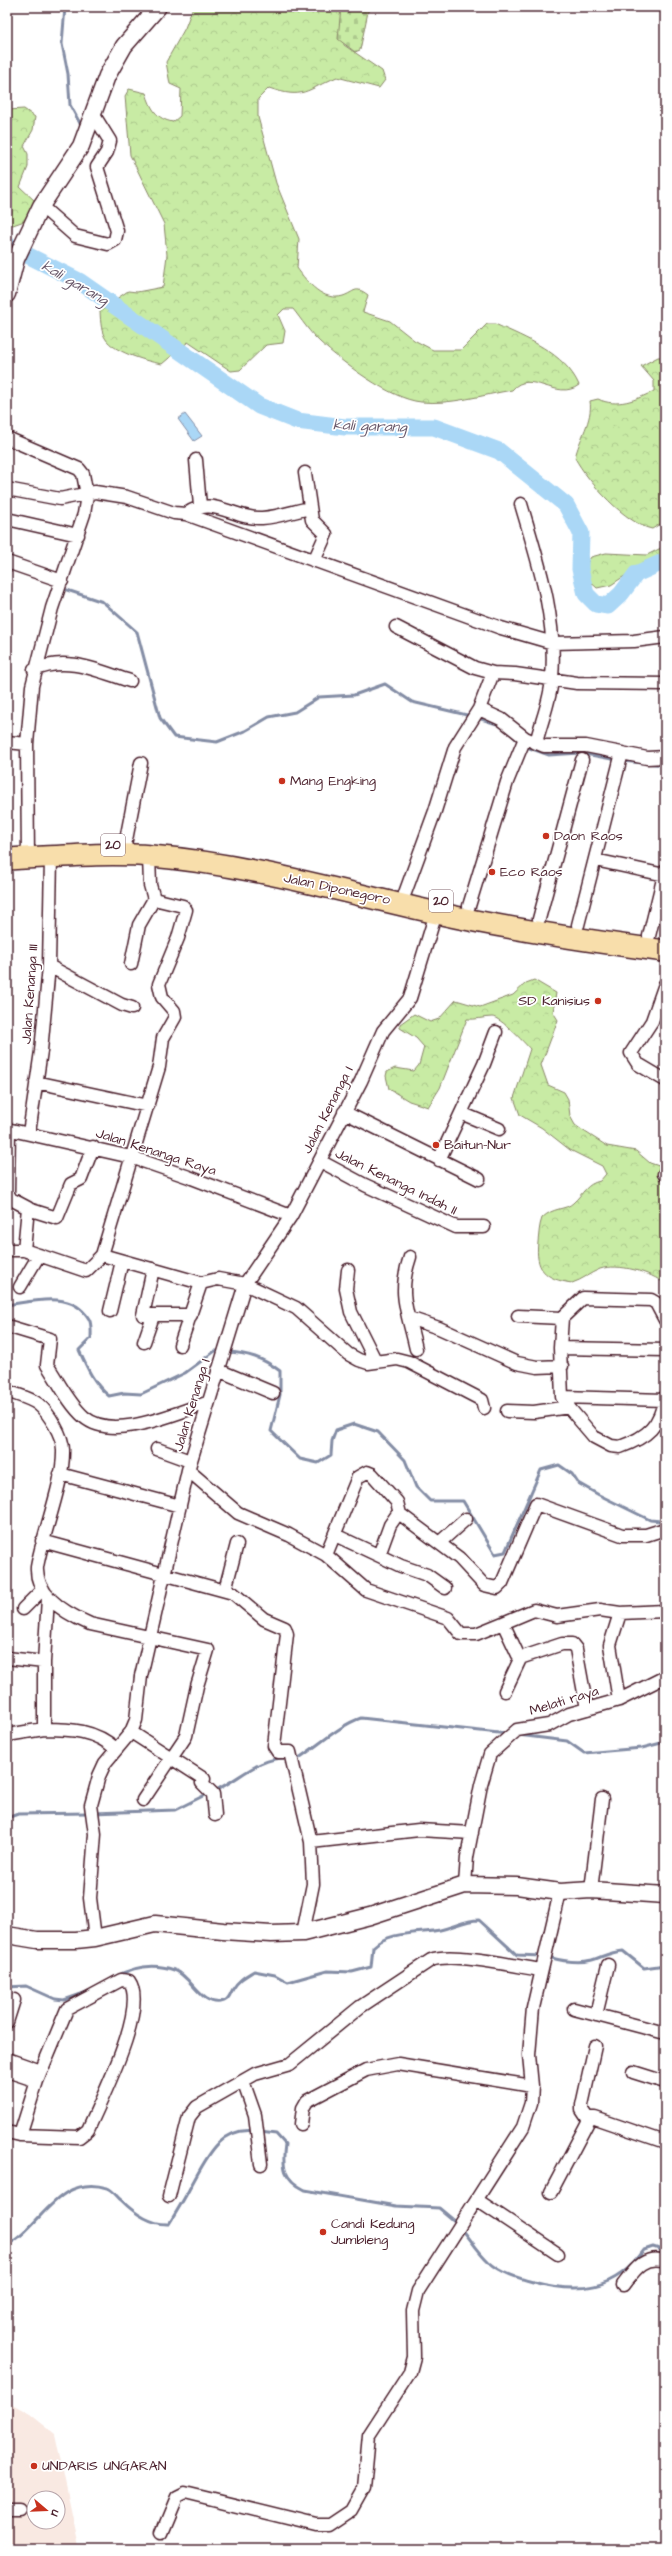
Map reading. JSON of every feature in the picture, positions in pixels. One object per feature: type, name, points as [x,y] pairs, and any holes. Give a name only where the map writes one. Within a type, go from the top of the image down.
[{"type":"highway","name":"Jalan Diponegoro","points":[[7,859],[20,850],[125,845],[219,852],[375,892],[436,913],[578,925],[657,937]]},
{"type":"highway","name":"Jalan Diponegoro","points":[[20,850],[51,857],[149,856],[194,860],[375,892],[406,893],[665,951]]},
{"type":"street","points":[[7,294],[16,259],[31,228],[76,155],[107,76],[124,46],[158,7]]},
{"type":"street","points":[[44,209],[80,239],[108,244],[115,240],[117,231],[98,167],[107,152],[110,141],[87,125]]},
{"type":"street","points":[[7,438],[79,469],[83,474],[87,495],[78,535],[34,670],[27,744],[20,850]]},
{"type":"street","points":[[196,460],[200,506]]},
{"type":"street","points":[[305,473],[312,520],[326,534],[314,561]]},
{"type":"street","points":[[7,490],[60,499],[87,495],[95,492],[115,495],[174,513],[186,514],[501,628],[553,643],[634,641],[665,637]]},
{"type":"street","points":[[469,906],[484,852],[552,679],[553,643],[547,592],[521,504]]},
{"type":"street","points":[[186,514],[204,505],[248,517],[262,518],[310,508]]},
{"type":"street","points":[[7,519],[78,535]]},
{"type":"street","points":[[7,562],[62,581]]},
{"type":"street","points":[[396,627],[475,668],[492,673],[596,684],[665,684]]},
{"type":"street","points":[[34,670],[56,662],[67,662],[130,681]]},
{"type":"street","points":[[406,893],[433,817],[455,747],[477,712],[492,673]]},
{"type":"street","points":[[477,712],[500,719],[526,743],[558,747],[592,747],[620,756],[647,758],[665,757]]},
{"type":"street","points":[[7,742],[27,744]]},
{"type":"street","points":[[578,925],[620,756]]},
{"type":"street","points":[[527,921],[582,760]]},
{"type":"street","points":[[125,845],[141,763]]},
{"type":"street","points":[[131,964],[139,925],[154,898],[150,885],[149,856]]},
{"type":"street","name":"Jalan Kenanga III","points":[[29,1133],[50,966],[51,857]]},
{"type":"street","points":[[594,860],[665,874],[657,937]]},
{"type":"street","points":[[7,1250],[24,1250],[87,1271],[102,1255],[159,1067],[163,1038],[175,1017],[174,1011],[162,997],[159,984],[168,966],[186,912],[183,906],[154,898]]},
{"type":"street","name":"Jalan Kenanga I","points":[[95,1938],[90,1898],[95,1834],[91,1804],[99,1776],[116,1749],[131,1732],[136,1720],[150,1636],[189,1466],[245,1284],[291,1216],[320,1161],[382,1031],[392,1017],[406,1004],[413,991],[436,913]]},
{"type":"street","points":[[50,966],[122,1005],[132,1008]]},
{"type":"street","points":[[665,984],[652,1021],[630,1053],[638,1064],[665,1080]]},
{"type":"street","points":[[439,1160],[462,1113],[496,1032]]},
{"type":"street","points":[[36,1082],[148,1106]]},
{"type":"street","points":[[344,1112],[479,1179]]},
{"type":"street","points":[[462,1113],[499,1129]]},
{"type":"street","points":[[8,1129],[8,1194],[10,1203],[26,1205],[28,1209],[57,1218],[71,1184],[81,1179],[93,1147]]},
{"type":"street","name":"Jalan Kenanga Raya","points":[[8,1129],[93,1147],[131,1157],[189,1177],[291,1216]]},
{"type":"street","name":"Jalan Kenanga Indah II","points":[[320,1161],[365,1186],[456,1227],[484,1228]]},
{"type":"street","points":[[24,1250],[28,1209]]},
{"type":"street","points":[[20,1287],[39,1255]]},
{"type":"street","points":[[102,1255],[201,1283],[218,1279],[245,1284],[300,1310],[348,1354],[368,1363],[397,1359],[414,1364],[482,1400],[484,1408]]},
{"type":"street","points":[[410,1258],[404,1275],[402,1291],[416,1348]]},
{"type":"street","points":[[110,1311],[122,1260]]},
{"type":"street","points":[[153,1269],[143,1314],[145,1317],[191,1315]]},
{"type":"street","points":[[348,1270],[346,1289],[351,1312],[376,1362]]},
{"type":"street","points":[[180,1345],[201,1283]]},
{"type":"street","points":[[507,1411],[534,1412],[566,1402],[665,1399],[656,1425],[641,1437],[620,1447],[611,1446],[594,1438],[566,1402],[560,1348],[562,1318],[583,1298],[629,1298],[651,1300],[656,1303],[665,1320]]},
{"type":"street","points":[[144,1342],[153,1316]]},
{"type":"street","points":[[518,1316],[562,1318]]},
{"type":"street","points":[[409,1318],[439,1328],[518,1363],[537,1367],[562,1366]]},
{"type":"street","points":[[7,1326],[50,1339],[47,1365],[82,1415],[92,1422],[114,1428],[129,1426],[207,1404]]},
{"type":"street","points":[[560,1348],[665,1350]]},
{"type":"street","points":[[220,1365],[273,1393]]},
{"type":"street","points":[[7,1391],[37,1404],[45,1411],[56,1430],[62,1446],[60,1474],[42,1541],[37,1576],[46,1594],[75,1617],[90,1624],[208,1650],[197,1686],[189,1727],[183,1742],[143,1800]]},
{"type":"street","points":[[157,1448],[189,1466],[232,1510],[289,1535],[326,1555],[366,1590],[448,1618],[459,1632],[465,1636],[476,1634],[534,1610],[556,1616],[600,1610],[619,1616],[665,1611]]},
{"type":"street","points":[[326,1555],[361,1474],[367,1472],[372,1474],[397,1502],[399,1512],[459,1558],[484,1585],[494,1589],[502,1583],[536,1504],[622,1535],[646,1535],[665,1529]]},
{"type":"street","points":[[60,1474],[180,1506]]},
{"type":"street","points":[[379,1555],[390,1525],[399,1512]]},
{"type":"street","points":[[439,1543],[466,1519]]},
{"type":"street","points":[[335,1535],[400,1566],[427,1575],[445,1588]]},
{"type":"street","points":[[42,1541],[225,1590],[238,1596],[264,1619],[282,1626],[286,1630],[274,1746],[276,1751],[290,1752],[311,1842],[313,1884],[303,1933]]},
{"type":"street","points":[[225,1590],[236,1544]]},
{"type":"street","points":[[23,1609],[46,1594]]},
{"type":"street","points":[[44,1729],[46,1594]]},
{"type":"street","points":[[619,1616],[610,1645],[619,1700]]},
{"type":"street","points":[[503,1623],[518,1655],[522,1657]]},
{"type":"street","points":[[505,1691],[522,1657],[569,1643],[574,1646],[587,1710]]},
{"type":"street","points":[[7,1658],[44,1662]]},
{"type":"street","name":"Melati raya","points":[[465,1886],[472,1833],[486,1763],[490,1754],[513,1733],[549,1725],[570,1714],[619,1700],[665,1677]]},
{"type":"street","points":[[7,1735],[44,1729],[77,1730],[100,1738],[116,1749]]},
{"type":"street","points":[[131,1732],[204,1779],[202,1783],[211,1792],[215,1815]]},
{"type":"street","points":[[590,1890],[602,1799]]},
{"type":"street","points":[[311,1842],[419,1830],[472,1833]]},
{"type":"street","points":[[7,1935],[61,1941],[95,1938],[155,1924],[271,1934],[303,1933],[370,1916],[465,1886],[516,1886],[560,1892],[590,1890],[665,1895]]},
{"type":"street","points":[[162,2533],[177,2497],[185,2493],[316,2525],[330,2525],[351,2511],[364,2488],[369,2435],[410,2372],[414,2357],[413,2315],[418,2291],[518,2139],[531,2103],[532,2086],[529,2055],[531,2021],[540,1970],[560,1892]]},
{"type":"street","points":[[169,2196],[192,2113],[197,2107],[264,2070],[290,2064],[360,2007],[437,1957],[457,1958],[540,1970]]},
{"type":"street","points":[[596,2015],[608,1965]]},
{"type":"street","points":[[7,2132],[20,2135],[79,2137],[88,2130],[129,2034],[134,2014],[133,1993],[129,1981],[122,1980],[68,2008],[39,2076],[20,2135]]},
{"type":"street","points":[[7,2022],[14,2000]]},
{"type":"street","points":[[574,2009],[665,2033]]},
{"type":"street","points":[[588,2120],[582,2110],[582,2105],[595,2046]]},
{"type":"street","points":[[7,2059],[39,2076]]},
{"type":"street","points":[[301,2124],[303,2108],[307,2101],[366,2070],[384,2066],[413,2066],[532,2086]]},
{"type":"street","points":[[7,2071],[39,2076]]},
{"type":"street","points":[[633,2072],[665,2082]]},
{"type":"street","points":[[243,2081],[255,2115],[261,2164]]},
{"type":"street","points":[[551,2192],[588,2120],[595,2118],[665,2142]]},
{"type":"street","points":[[477,2200],[558,2254]]},
{"type":"street","points":[[623,2285],[646,2260],[653,2258],[665,2261]]},
{"type":"shaded area","name":"UNDARIS UNGARAN","points":[[7,2401],[30,2414],[55,2434],[79,2546],[77,2549],[7,2549]]},
{"type":"green space","points":[[193,7],[341,7],[344,45],[382,71],[385,80],[379,88],[337,77],[304,92],[298,93],[281,92],[269,88],[258,99],[258,117],[276,183],[299,239],[297,268],[316,290],[329,296],[336,297],[343,296],[355,290],[364,292],[368,295],[363,312],[390,321],[414,340],[433,350],[461,350],[487,324],[495,324],[532,341],[554,355],[573,374],[579,385],[571,389],[562,390],[527,382],[519,384],[512,390],[455,401],[432,403],[409,399],[381,387],[341,360],[316,338],[293,309],[284,309],[278,315],[285,331],[283,343],[266,345],[240,370],[231,371],[188,342],[162,364],[130,355],[109,343],[103,334],[101,327],[100,310],[128,291],[137,292],[163,287],[167,255],[164,224],[130,155],[125,96],[129,89],[146,93],[152,108],[162,118],[173,122],[180,116],[181,89],[170,84],[166,62],[185,28]]},
{"type":"green space","points":[[341,7],[369,7],[360,50],[355,52],[338,39]]},
{"type":"green space","points":[[24,109],[35,117],[33,130],[24,146],[28,154],[28,167],[20,187],[35,201],[30,219],[13,225],[7,223],[7,110]]},
{"type":"green space","points":[[658,357],[665,357],[665,521],[652,529],[631,519],[609,501],[589,479],[575,458],[588,422],[590,401],[598,399],[612,403],[626,402],[654,391],[654,381],[641,366]]},
{"type":"green space","points":[[665,546],[665,555],[647,561],[611,585],[597,588],[587,579],[586,565],[591,557],[606,553],[647,555]]},
{"type":"green space","points":[[534,980],[556,993],[553,1012],[558,1020],[541,1065],[548,1085],[564,1092],[568,1099],[570,1116],[575,1125],[607,1146],[636,1151],[650,1163],[665,1168],[665,1284],[643,1272],[616,1267],[600,1269],[572,1283],[554,1279],[543,1271],[540,1266],[537,1251],[542,1218],[550,1212],[570,1205],[591,1184],[600,1181],[606,1174],[602,1166],[570,1150],[542,1128],[520,1115],[514,1098],[530,1049],[501,1021],[492,1017],[467,1019],[440,1088],[428,1107],[409,1101],[389,1089],[386,1076],[387,1072],[395,1068],[414,1071],[419,1065],[424,1047],[416,1038],[400,1028],[400,1024],[414,1014],[430,1022],[439,1019],[456,1000],[480,1007],[513,995],[526,983]]},
{"type":"water","points":[[185,414],[202,436],[194,441],[178,419]]},
{"type":"waterway","points":[[65,7],[62,44],[68,74],[70,105],[82,127]]},
{"type":"waterway","name":"kali garang","points":[[7,245],[79,281],[259,406],[297,421],[345,427],[434,427],[499,451],[566,505],[581,533],[580,569],[586,594],[596,604],[608,606],[621,594],[636,574],[665,561]]},
{"type":"waterway","points":[[67,590],[103,602],[137,632],[160,718],[174,737],[217,742],[245,731],[269,717],[295,712],[319,697],[354,695],[385,684],[412,702],[471,716]]},
{"type":"waterway","points":[[478,718],[497,724]]},
{"type":"waterway","points":[[510,733],[520,743]]},
{"type":"waterway","points":[[524,746],[549,755],[580,753],[617,760]]},
{"type":"waterway","points":[[622,761],[665,765]]},
{"type":"waterway","points":[[7,1305],[29,1301],[52,1300],[73,1304],[82,1310],[90,1321],[91,1338],[79,1350],[95,1381],[109,1396],[124,1393],[141,1394],[185,1373],[215,1351],[221,1351]]},
{"type":"waterway","points":[[227,1352],[255,1357],[280,1371],[280,1395],[271,1431],[300,1459],[318,1463],[331,1455],[332,1441],[336,1430],[354,1424],[378,1432],[405,1460],[416,1487],[430,1501],[463,1501],[495,1554],[505,1552],[541,1470],[559,1465],[572,1474],[578,1483],[599,1495],[650,1520],[661,1521],[665,1517]]},
{"type":"waterway","points":[[293,1758],[299,1758],[337,1730],[361,1718],[508,1734]]},
{"type":"waterway","points":[[518,1735],[567,1741],[584,1753],[642,1748],[665,1742]]},
{"type":"waterway","points":[[214,1791],[258,1765],[267,1761],[288,1758]]},
{"type":"waterway","points":[[94,1813],[175,1810],[209,1793]]},
{"type":"waterway","points":[[7,1818],[18,1814],[89,1813]]},
{"type":"waterway","points":[[115,1977],[144,1967],[166,1968],[180,1973],[209,2000],[216,2002],[224,2001],[229,1997],[237,1983],[242,1978],[254,1971],[275,1975],[288,1982],[327,1971],[352,1972],[371,1967],[373,1947],[387,1938],[405,1934],[440,1930],[469,1921],[479,1920],[517,1955],[542,1956]]},
{"type":"waterway","points":[[548,1957],[564,1961],[581,1962],[623,1951],[644,1968],[665,1965]]},
{"type":"waterway","points":[[7,1987],[26,1986],[55,1999],[64,2000],[87,1992]]},
{"type":"waterway","points":[[7,2245],[19,2237],[63,2195],[76,2188],[90,2185],[109,2189],[131,2209],[149,2220],[162,2224],[169,2224],[203,2164],[216,2146],[223,2139],[232,2134],[243,2131],[255,2131]]},
{"type":"waterway","points":[[260,2132],[276,2134],[285,2144],[284,2166],[288,2177],[305,2190],[396,2206],[439,2208],[457,2223]]},
{"type":"waterway","points":[[462,2229],[478,2251],[499,2269],[510,2275],[527,2280],[565,2288],[594,2286],[608,2281],[621,2274],[633,2264],[644,2250],[653,2247],[665,2251]]},
{"type":"place","name":"Mang Engking","points":[[282,781]]},
{"type":"place","name":"Daon Raos","points":[[546,836]]},
{"type":"place","name":"Eco Raos","points":[[492,872]]},
{"type":"place","name":"SD Kanisius","points":[[598,1001]]},
{"type":"place","name":"Baitun-Nur","points":[[436,1145]]},
{"type":"place","name":"Candi Kedung Jumbleng","points":[[323,2232]]},
{"type":"place","name":"UNDARIS UNGARAN","points":[[34,2466]]}]
